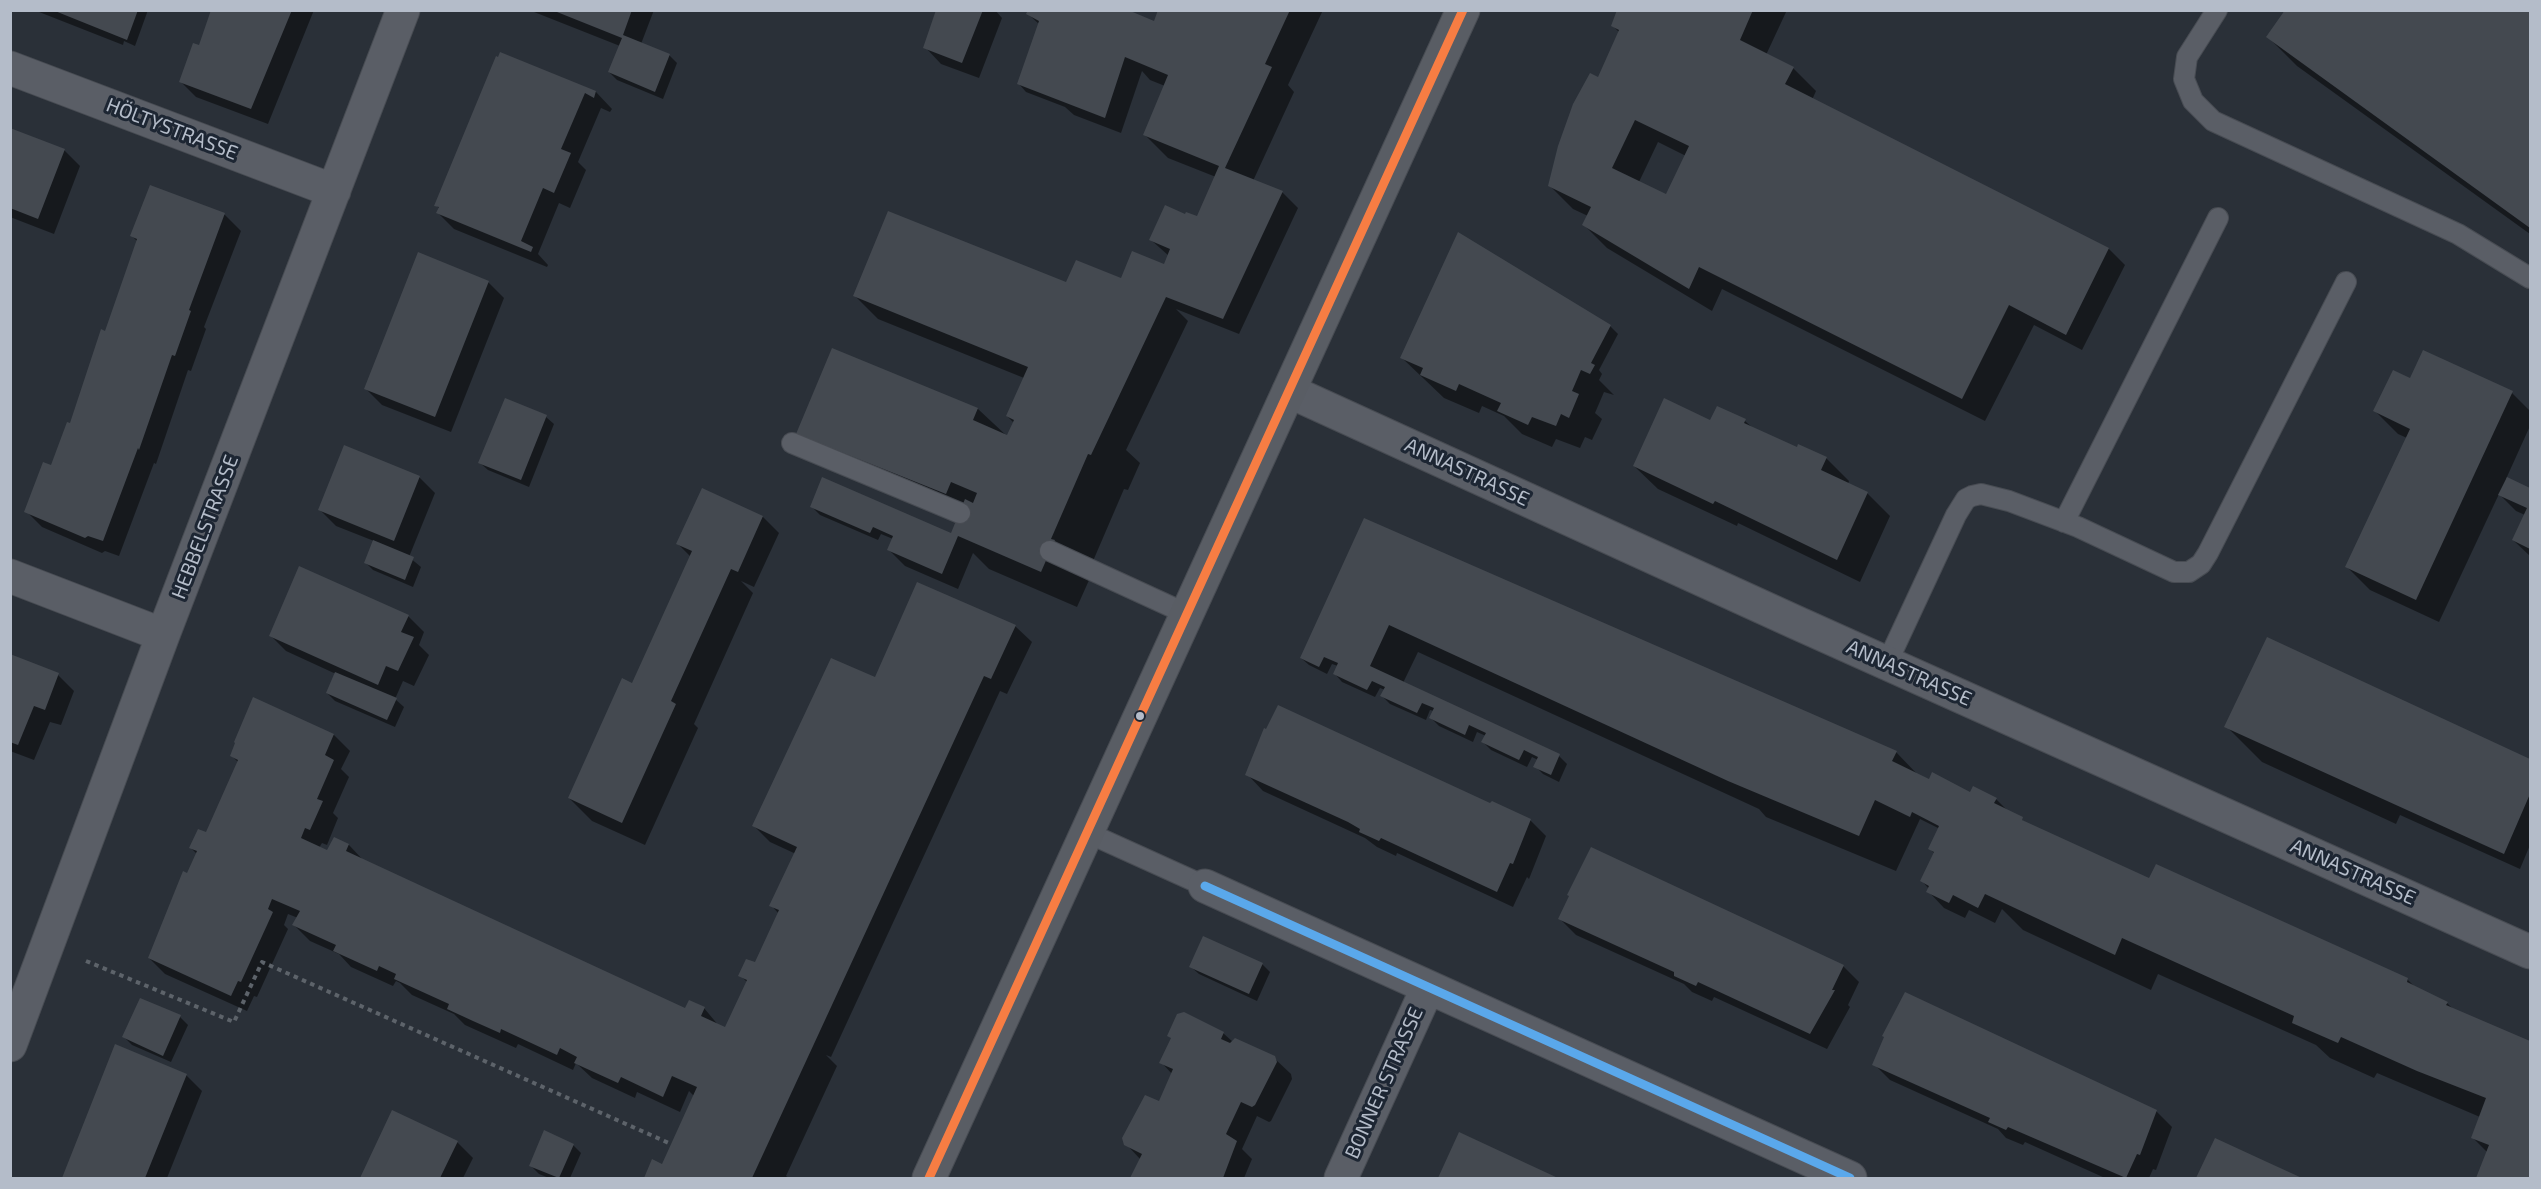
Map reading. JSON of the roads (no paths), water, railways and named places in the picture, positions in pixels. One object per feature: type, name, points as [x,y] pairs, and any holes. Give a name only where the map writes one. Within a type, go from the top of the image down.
[{"type":"main road","points":[[929,1179],[1463,10]]},
{"type":"street","name":"HEBBELSTRASSE","points":[[10,1045],[163,635],[403,10]]},
{"type":"street","name":"HÖLTYSTRASSE","points":[[10,68],[334,191]]},
{"type":"street","name":"ANNASTRASSE","points":[[1289,391],[2530,952]]},
{"type":"street","points":[[10,576],[163,635]]},
{"type":"street","name":"BONNER STRASSE","points":[[1205,886],[1850,1179]]},
{"type":"street","name":"BONNER STRASSE","points":[[1341,1179],[1428,987]]},
{"type":"lane","points":[[2217,10],[2187,57],[2184,79],[2193,101],[2213,121],[2458,234],[2530,278]]},
{"type":"lane","points":[[2064,522],[2218,218]]},
{"type":"lane","points":[[1887,663],[1956,515],[1966,499],[1981,494],[2064,522],[2174,572],[2189,572],[2201,564],[2346,282]]},
{"type":"lane","points":[[792,443],[960,513]]},
{"type":"lane","points":[[1050,551],[1187,614]]},
{"type":"lane","name":"BONNER STRASSE","points":[[1088,833],[1205,886]]}]
